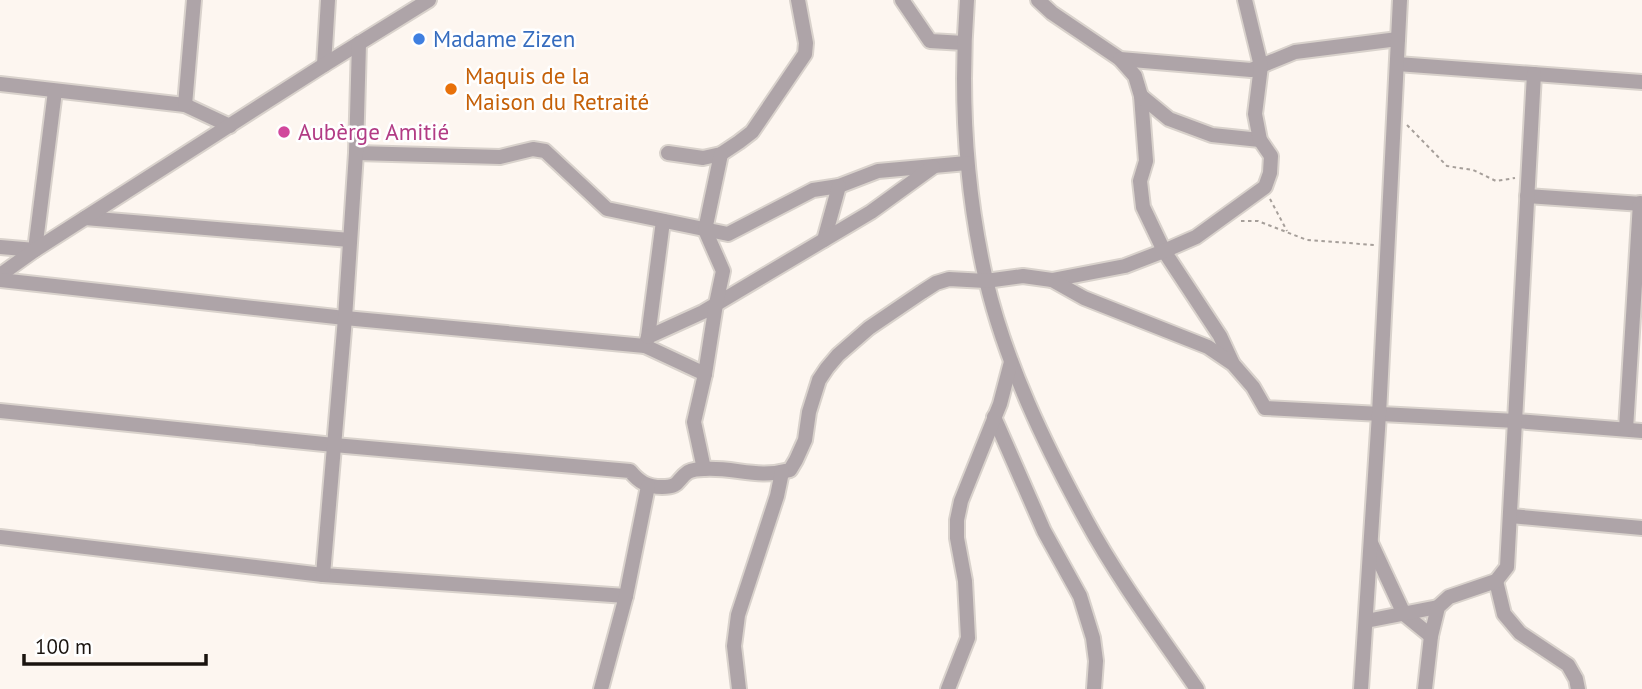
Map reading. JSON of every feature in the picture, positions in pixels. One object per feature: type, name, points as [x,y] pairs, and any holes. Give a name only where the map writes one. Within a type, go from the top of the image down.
[{"type":"street","points":[[185,106],[194,0]]},
{"type":"street","points":[[324,65],[328,0]]},
{"type":"street","points":[[0,278],[35,250],[429,0]]},
{"type":"street","points":[[668,153],[703,158],[721,154],[751,132],[805,54],[806,43],[797,0]]},
{"type":"street","points":[[902,0],[930,41],[964,43]]},
{"type":"street","points":[[967,0],[964,43],[967,163],[975,227],[986,281],[1011,362],[1087,522],[1197,689]]},
{"type":"street","points":[[1038,0],[1052,13],[1120,60],[1135,76],[1141,96],[1146,161],[1140,181],[1143,207],[1164,251],[1220,336],[1233,364]]},
{"type":"street","points":[[0,411],[334,445],[630,471],[639,482],[648,486],[677,485],[689,471],[704,469],[750,474],[775,474],[790,470],[805,440],[809,412],[819,380],[827,368],[869,328],[936,283],[949,279],[986,281],[1023,276],[1052,280],[1125,266],[1196,237],[1265,187],[1270,173],[1271,156],[1260,140],[1255,114],[1261,66],[1245,0]]},
{"type":"street","points":[[1361,689],[1379,414],[1400,0]]},
{"type":"street","points":[[1120,60],[1251,70],[1295,52],[1398,39]]},
{"type":"street","points":[[323,575],[345,318],[356,153],[359,43]]},
{"type":"street","points":[[1397,64],[1642,82]]},
{"type":"street","points":[[1426,689],[1438,607],[1448,597],[1496,581],[1507,567],[1534,74]]},
{"type":"street","points":[[0,84],[185,106],[230,126]]},
{"type":"street","points":[[35,250],[55,91]]},
{"type":"street","points":[[1141,96],[1169,119],[1212,135],[1260,140]]},
{"type":"street","points":[[356,153],[499,157],[533,149],[545,151],[607,209],[728,234],[813,190],[839,186],[878,171],[967,163]]},
{"type":"street","points":[[704,469],[694,422],[723,271],[705,230],[721,154]]},
{"type":"street","points":[[646,342],[703,312],[871,212],[934,166]]},
{"type":"street","points":[[824,240],[839,186]]},
{"type":"street","points":[[1528,196],[1641,204],[1638,319],[1626,429]]},
{"type":"street","points":[[85,218],[350,240]]},
{"type":"street","points":[[646,342],[663,221]]},
{"type":"street","points":[[0,247],[35,250]]},
{"type":"street","points":[[0,278],[345,318],[646,342],[705,374]]},
{"type":"street","points":[[1052,280],[1084,298],[1208,347],[1233,364],[1253,387],[1265,408],[1642,430]]},
{"type":"street","points":[[948,689],[968,638],[965,581],[957,538],[957,520],[961,501],[1000,404],[1011,362]]},
{"type":"street","points":[[994,417],[1044,531],[1080,596],[1093,638],[1096,661],[1094,689]]},
{"type":"street","points":[[738,689],[734,646],[738,615],[777,496],[782,472]]},
{"type":"street","points":[[601,689],[626,596],[648,486]]},
{"type":"street","points":[[1511,516],[1642,528]]},
{"type":"street","points":[[0,537],[323,575],[626,596]]},
{"type":"street","points":[[1371,541],[1404,614],[1432,636]]},
{"type":"street","points":[[1496,581],[1504,614],[1520,633],[1568,665],[1578,689]]},
{"type":"street","points":[[1366,621],[1438,607]]},
{"type":"path","points":[[1394,112],[1447,166],[1473,170],[1496,181],[1515,178],[1528,181]]},
{"type":"path","points":[[1265,187],[1287,232]]},
{"type":"path","points":[[1219,220],[1258,221],[1307,240],[1388,246]]},
{"type":"place","name":"Madame Zizen","points":[[419,39]]},
{"type":"place","name":"Maquis de la Maison du Retraité","points":[[451,89]]},
{"type":"place","name":"Aubèrge Amitié","points":[[284,132]]}]
